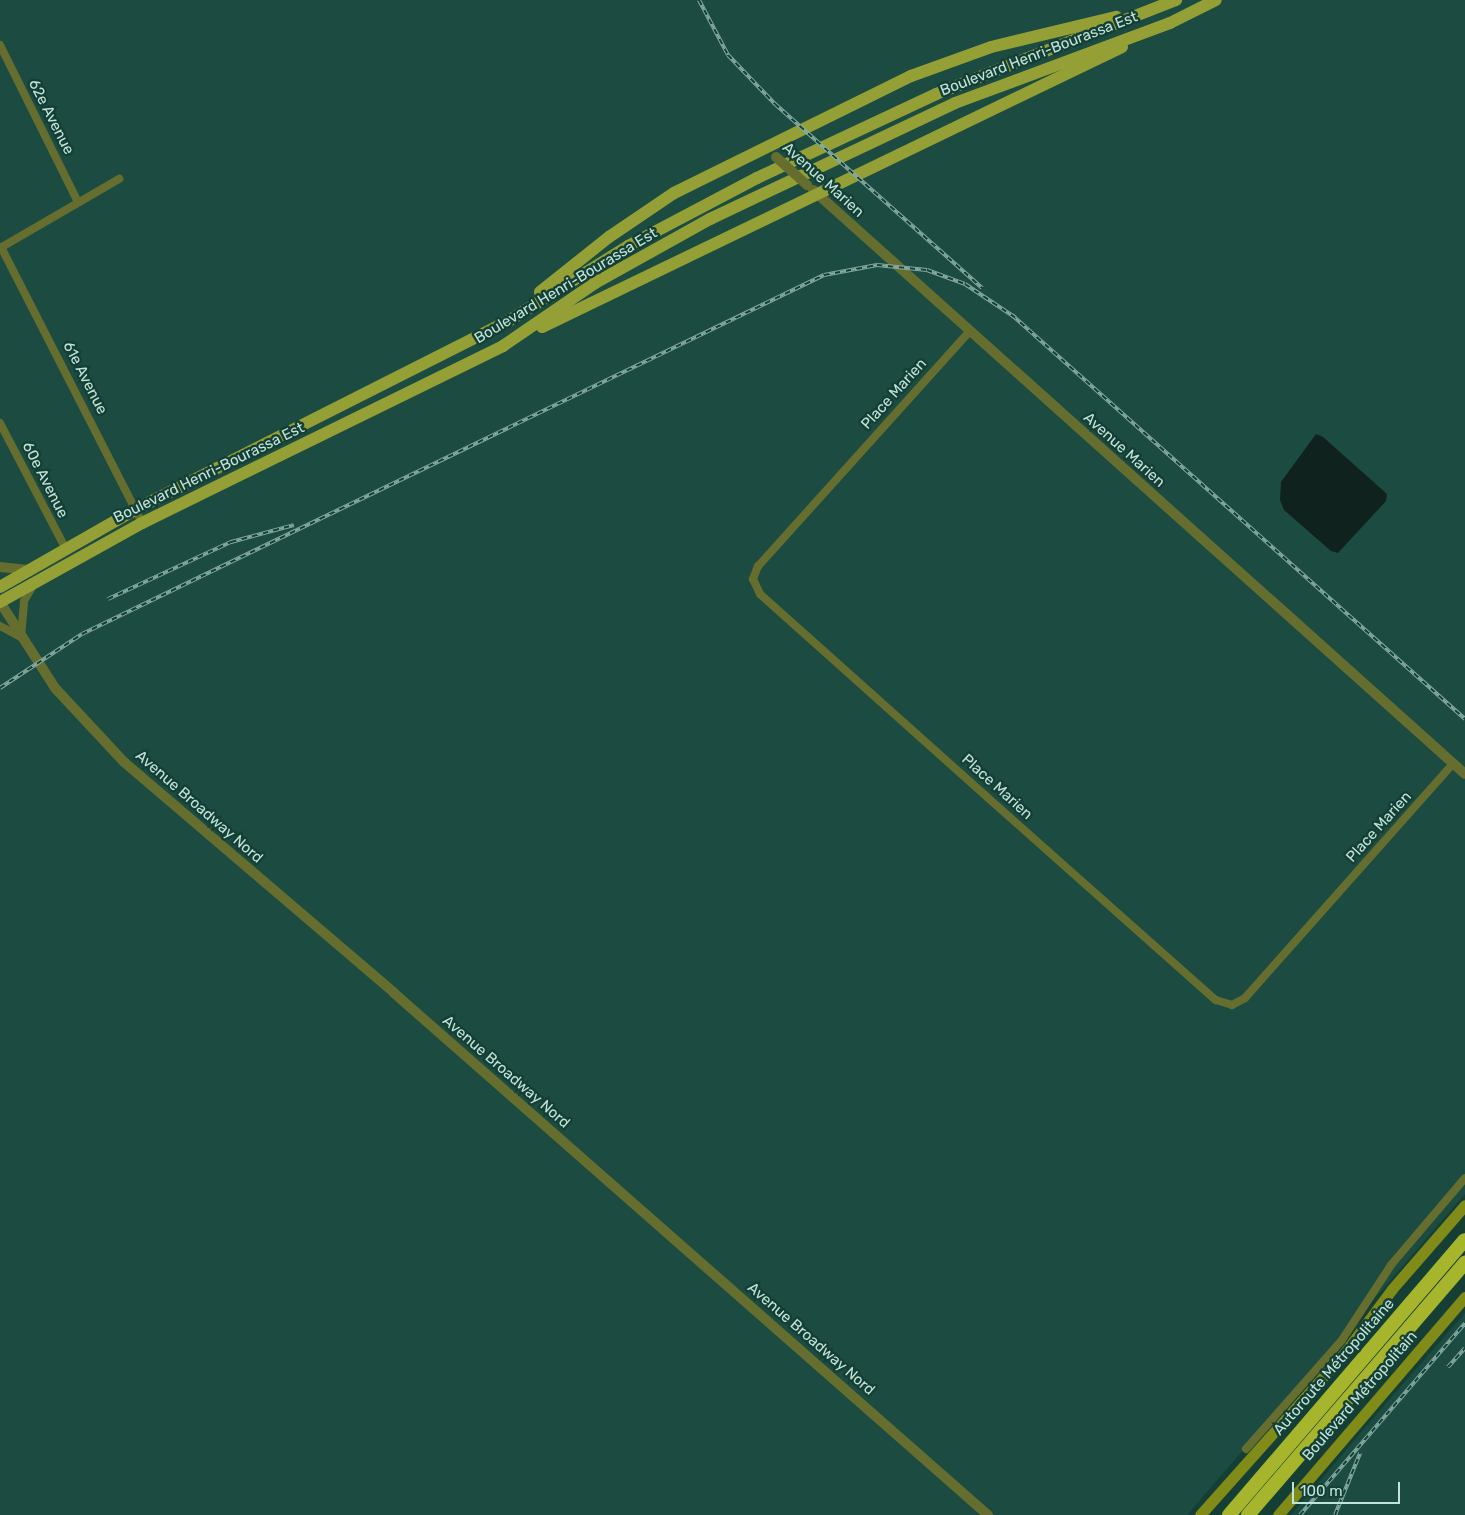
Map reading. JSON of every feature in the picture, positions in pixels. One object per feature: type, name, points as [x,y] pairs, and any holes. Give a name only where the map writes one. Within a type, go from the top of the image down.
[{"type":"highway","name":"Autoroute Métropolitaine","points":[[1229,1515],[1465,1240]]},
{"type":"highway","name":"Autoroute Métropolitaine","points":[[1250,1515],[1465,1264]]},
{"type":"main road","name":"Boulevard Henri-Bourassa Est","points":[[0,587],[136,509],[507,322],[628,246],[766,174],[936,94],[1176,0]]},
{"type":"main road","name":"Boulevard Henri-Bourassa Est","points":[[0,602],[142,522],[503,346],[595,284],[710,219],[955,102],[1170,23],[1216,0]]},
{"type":"main road","points":[[507,322],[562,274],[640,213],[697,180],[765,147],[944,62],[1023,39],[1162,7]]},
{"type":"main road","points":[[503,346],[1170,23]]},
{"type":"main road","points":[[1200,1515],[1346,1351],[1392,1289],[1465,1205]]},
{"type":"main road","name":"Boulevard Métropolitain","points":[[1278,1515],[1465,1297]]},
{"type":"street","name":"62e Avenue","points":[[0,45],[78,202]]},
{"type":"street","name":"Avenue Marien","points":[[765,147],[969,332],[1465,774]]},
{"type":"street","points":[[1,248],[119,179]]},
{"type":"street","name":"61e Avenue","points":[[1,248],[142,522]]},
{"type":"street","name":"Place Marien","points":[[969,332],[758,566],[753,579],[760,594],[982,793],[1216,1000],[1232,1005],[1245,998],[1453,764]]},
{"type":"street","name":"60e Avenue","points":[[0,424],[66,549]]},
{"type":"street","points":[[0,567],[30,570]]},
{"type":"street","points":[[21,637],[24,601],[29,589],[39,580]]},
{"type":"street","name":"Avenue Broadway Nord","points":[[0,602],[21,637],[67,702],[143,779],[394,993],[988,1515]]},
{"type":"street","name":"Avenue Broadway Nord","points":[[0,626],[21,637]]},
{"type":"street","points":[[1246,1450],[1349,1329],[1391,1265],[1465,1178]]},
{"type":"shaded area","points":[[0,0],[1465,0],[1465,1194],[1187,1515],[0,1515]]},
{"type":"shaded area","points":[[1465,1313],[1465,1515],[1291,1515],[1375,1416]]},
{"type":"water","points":[[1316,434],[1323,437],[1387,494],[1386,501],[1338,553],[1331,551],[1284,510],[1280,500],[1281,482]]},
{"type":"railway","points":[[699,0],[728,55],[775,104],[982,288]]},
{"type":"railway","points":[[0,688],[82,634],[824,275],[877,265],[927,270],[965,284],[1016,318]]},
{"type":"railway","points":[[1012,315],[1465,719]]},
{"type":"railway","points":[[108,599],[231,542],[294,525]]},
{"type":"railway","points":[[1300,1515],[1465,1323]]},
{"type":"railway","points":[[1448,1367],[1465,1348]]},
{"type":"railway","points":[[1335,1515],[1360,1453]]}]
